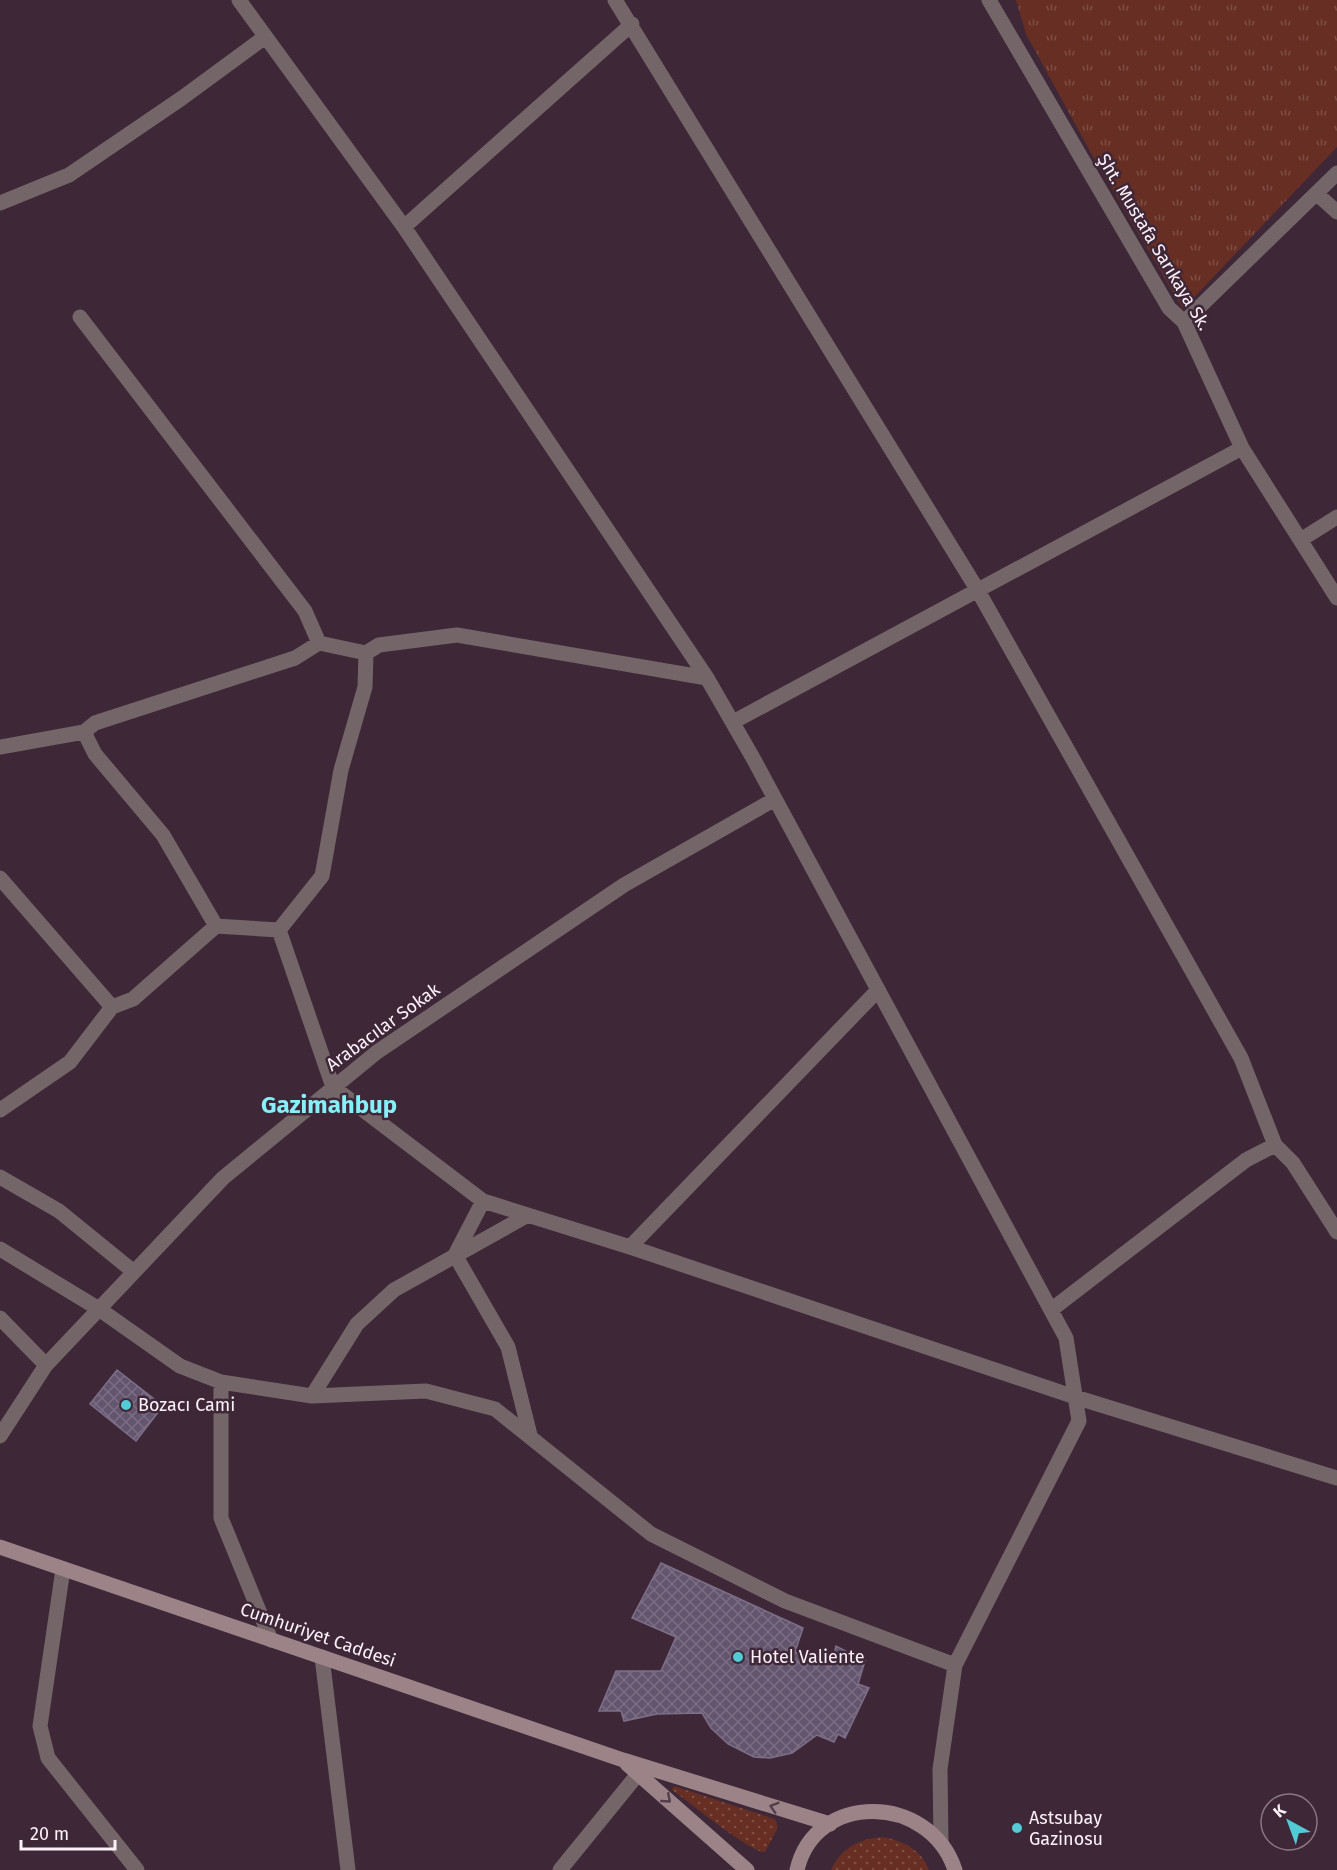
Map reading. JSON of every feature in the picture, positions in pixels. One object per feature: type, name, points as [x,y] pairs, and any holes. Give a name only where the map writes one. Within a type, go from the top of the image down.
[{"type":"main road","name":"Cumhuriyet Caddesi","points":[[0,1547],[623,1760],[830,1824]]},
{"type":"main road","points":[[623,1760],[747,1870]]},
{"type":"main road","points":[[797,1870],[811,1841],[830,1824],[852,1814],[877,1810],[901,1814],[923,1826],[941,1843],[955,1870]]},
{"type":"street","points":[[239,0],[404,227],[707,678],[775,799],[1066,1338],[1079,1421],[955,1665],[940,1769],[941,1843]]},
{"type":"street","points":[[615,0],[632,24],[977,589],[1241,1058],[1275,1145],[1293,1163],[1337,1232]]},
{"type":"street","name":"Şht. Mustafa Sarıkaya Sk.","points":[[989,0],[1169,308],[1184,322],[1242,448],[1302,539],[1337,598]]},
{"type":"street","points":[[404,227],[632,24]]},
{"type":"street","points":[[0,203],[69,175],[182,98],[265,37]]},
{"type":"street","points":[[1184,322],[1337,173]]},
{"type":"street","points":[[1317,194],[1337,212]]},
{"type":"street","points":[[80,317],[305,611],[319,644]]},
{"type":"street","points":[[732,722],[1242,448]]},
{"type":"street","points":[[1302,539],[1337,517]]},
{"type":"street","points":[[0,747],[84,732],[95,723],[296,658],[319,644],[366,653],[379,645],[457,635],[707,678]]},
{"type":"street","points":[[279,930],[322,876],[341,770],[365,687],[366,653]]},
{"type":"street","points":[[84,732],[95,754],[163,835],[216,926]]},
{"type":"street","name":"Arabacılar Sokak","points":[[0,1436],[46,1365],[223,1178],[333,1087],[377,1052],[624,885],[775,799]]},
{"type":"street","points":[[0,878],[112,1007]]},
{"type":"street","points":[[0,1110],[70,1062],[112,1007],[133,999],[216,926],[279,930]]},
{"type":"street","points":[[279,930],[333,1087],[483,1201],[630,1247],[1075,1397],[1337,1478]]},
{"type":"street","points":[[630,1247],[878,990]]},
{"type":"street","points":[[1051,1310],[1246,1160],[1275,1145]]},
{"type":"street","points":[[0,1177],[59,1211],[134,1272]]},
{"type":"street","points":[[455,1255],[483,1201]]},
{"type":"street","points":[[312,1396],[357,1324],[394,1290],[528,1215]]},
{"type":"street","points":[[0,1249],[99,1309],[180,1366],[221,1382],[312,1396],[426,1391],[495,1408],[651,1534],[786,1601],[955,1665]]},
{"type":"street","points":[[455,1255],[508,1347],[530,1435]]},
{"type":"street","points":[[0,1318],[46,1365]]},
{"type":"street","points":[[221,1382],[222,1518],[271,1640]]},
{"type":"street","points":[[63,1569],[40,1726],[48,1758],[138,1870]]},
{"type":"street","points":[[322,1657],[348,1870]]},
{"type":"street","points":[[560,1870],[639,1774]]},
{"type":"green space","points":[[1016,0],[1337,0],[1337,147],[1183,309],[1091,153],[1026,34]]},
{"type":"green space","points":[[674,1786],[775,1819],[778,1827],[765,1852],[747,1844],[719,1826],[672,1790]]},
{"type":"green space","points":[[883,1837],[898,1841],[916,1851],[929,1870],[831,1870],[840,1855],[852,1846],[859,1842]]},
{"type":"building","name":"Bozacı Cami","points":[[117,1370],[163,1406],[136,1441],[90,1404]]},
{"type":"building","name":"Hotel Valiente","points":[[661,1563],[803,1628],[795,1652],[831,1667],[836,1646],[865,1661],[858,1684],[869,1688],[845,1738],[838,1734],[834,1742],[817,1735],[792,1753],[770,1758],[754,1757],[728,1744],[711,1728],[702,1713],[657,1714],[624,1721],[621,1711],[599,1711],[616,1671],[661,1671],[676,1637],[632,1618]]},
{"type":"place","name":"Bozacı Cami","points":[[126,1405]]},
{"type":"place","name":"Hotel Valiente","points":[[738,1657]]},
{"type":"place","name":"Astsubay Gazinosu","points":[[1017,1828]]},
{"type":"district","name":"Gazimahbup","points":[[329,1105]]}]
